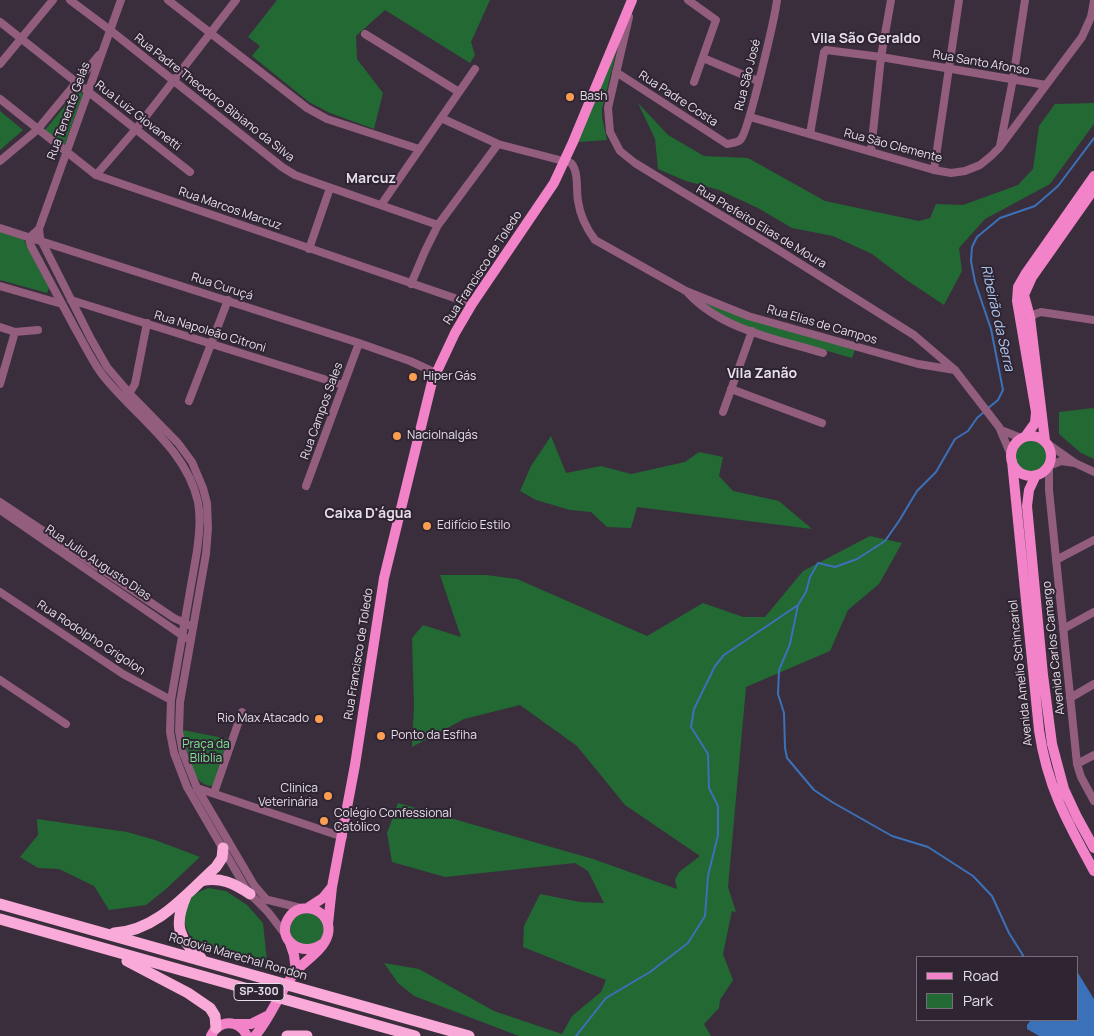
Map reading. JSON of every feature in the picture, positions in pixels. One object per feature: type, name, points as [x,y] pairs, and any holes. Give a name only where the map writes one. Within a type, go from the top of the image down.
[{"type":"highway","points":[[106,934],[128,933],[141,928],[165,913],[220,862],[223,848]]},
{"type":"highway","points":[[199,881],[207,879],[222,880],[230,882],[249,893]]},
{"type":"highway","points":[[188,893],[178,921],[180,931],[183,940],[204,961]]},
{"type":"highway","name":"Rodovia Marechal Rondon","points":[[0,904],[470,1036]]},
{"type":"highway","name":"SP-300","points":[[0,919],[415,1036]]},
{"type":"highway","points":[[104,949],[156,975],[210,1008],[215,1016],[214,1032]]},
{"type":"highway","points":[[287,1036],[307,1036]]},
{"type":"main road","name":"Rua Francisco de Toledo","points":[[328,924],[332,887],[342,837],[384,578],[424,411],[436,372],[472,304],[539,206],[565,161],[632,0]]},
{"type":"main road","points":[[1094,176],[1018,287],[1017,301],[1026,330],[1051,458],[1045,470],[1030,476],[1018,471],[1012,458],[1014,446],[1035,423],[1036,412],[1026,330],[1039,314],[1026,306],[1024,295],[1028,283],[1094,189]]},
{"type":"main road","points":[[1023,437],[1036,436],[1047,443]]},
{"type":"main road","name":"Avenida Amelio Schincariol","points":[[1012,458],[1039,730],[1045,762],[1060,808],[1094,871]]},
{"type":"main road","name":"Avenida Amelio Schincariol","points":[[1036,475],[1029,490],[1027,506],[1043,675],[1052,744],[1064,789],[1094,848]]},
{"type":"main road","points":[[295,973],[295,958],[288,939],[286,922],[290,916],[323,898],[332,887]]},
{"type":"main road","points":[[255,1036],[295,973],[322,944],[328,931],[328,924],[321,913],[305,908]]},
{"type":"main road","points":[[288,939],[294,946],[302,950],[316,948],[322,944]]},
{"type":"main road","points":[[214,1032],[222,1024],[251,1024],[270,1013]]},
{"type":"main road","points":[[235,1024],[244,1030],[247,1036]]},
{"type":"street","points":[[0,64],[53,0]]},
{"type":"street","name":"Rua Padre Theodoro Bibiano da Silva","points":[[70,0],[282,167],[295,175],[438,224]]},
{"type":"street","name":"Rua Tenente Gelás","points":[[30,242],[33,235],[39,229],[121,0]]},
{"type":"street","points":[[168,0],[307,108],[327,119],[419,149]]},
{"type":"street","points":[[96,175],[136,129],[236,0]]},
{"type":"street","name":"Rua Prefeito Elias de Moura","points":[[632,0],[608,108],[610,132],[620,151],[648,171],[914,335],[955,370],[1000,429],[1012,458]]},
{"type":"street","points":[[688,0],[716,20],[694,82]]},
{"type":"street","name":"Rua São José","points":[[727,144],[739,141],[750,117],[777,0]]},
{"type":"street","points":[[871,152],[891,0]]},
{"type":"street","points":[[934,170],[959,0]]},
{"type":"street","points":[[1000,148],[1025,0]]},
{"type":"street","name":"Rua São Clemente","points":[[750,117],[934,170],[951,173],[965,171],[980,165],[1000,148],[1082,37],[1091,17],[1094,1]]},
{"type":"street","name":"Rua Luiz Giovanetti","points":[[0,22],[190,172]]},
{"type":"street","points":[[365,34],[459,92]]},
{"type":"street","name":"Rua Santo Afonso","points":[[810,134],[824,52],[828,50],[882,57],[1046,85]]},
{"type":"street","points":[[0,161],[37,130],[102,52]]},
{"type":"street","points":[[703,58],[758,80]]},
{"type":"street","points":[[381,205],[475,69]]},
{"type":"street","name":"Rua Padre Costa","points":[[616,72],[727,144]]},
{"type":"street","name":"Rua Marcos Marcuz","points":[[0,100],[96,175],[472,304]]},
{"type":"street","points":[[441,118],[498,144],[565,161]]},
{"type":"street","points":[[411,284],[438,224],[498,144]]},
{"type":"street","name":"Rua Elias de Campos","points":[[565,161],[573,165],[581,212],[589,231],[596,240],[686,291],[748,316],[918,364],[955,370]]},
{"type":"street","points":[[309,249],[330,188]]},
{"type":"street","name":"Rua Curuçá","points":[[0,228],[30,242],[42,242],[228,300],[359,343],[436,372]]},
{"type":"street","points":[[39,229],[42,242],[107,367],[127,397],[178,458],[190,478],[198,501],[200,528],[171,700],[170,732],[177,761],[187,787],[249,893],[268,912],[288,939]]},
{"type":"street","points":[[30,242],[100,372],[157,421],[185,451],[198,475],[207,503],[208,528],[206,554],[180,702],[179,731],[183,753],[197,788],[254,884],[267,900]]},
{"type":"street","points":[[0,286],[62,304]]},
{"type":"street","name":"Rua Elias de Campos","points":[[686,291],[700,304],[725,320],[752,332],[823,353]]},
{"type":"street","name":"Rua Napoleão Citroni","points":[[71,300],[343,385]]},
{"type":"street","points":[[189,401],[228,300]]},
{"type":"street","points":[[1026,330],[1038,318],[1039,314],[1094,320]]},
{"type":"street","points":[[127,397],[135,384],[147,324]]},
{"type":"street","points":[[0,327],[15,332],[38,330]]},
{"type":"street","points":[[0,384],[15,332]]},
{"type":"street","points":[[722,412],[752,332]]},
{"type":"street","name":"Rua Campos Sales","points":[[306,486],[359,343]]},
{"type":"street","points":[[731,389],[822,423]]},
{"type":"street","points":[[1000,429],[1023,437]]},
{"type":"street","points":[[1047,443],[1075,463],[1094,472]]},
{"type":"street","points":[[1048,466],[1061,461],[1075,463]]},
{"type":"street","name":"Avenida Carlos Camargo","points":[[1048,466],[1077,764],[1081,777],[1094,801]]},
{"type":"street","points":[[1036,475],[1049,490]]},
{"type":"street","name":"Rua Julio Augusto Dias","points":[[0,502],[185,624],[193,627]]},
{"type":"street","name":"Rua Julio Augusto Dias","points":[[0,510],[191,641]]},
{"type":"street","points":[[1056,560],[1094,540]]},
{"type":"street","name":"Rua Rodolpho Grigolon","points":[[0,592],[122,674],[171,700]]},
{"type":"street","points":[[1063,629],[1094,612]]},
{"type":"street","points":[[0,680],[66,724]]},
{"type":"street","points":[[1070,698],[1094,684]]},
{"type":"street","points":[[214,793],[242,712]]},
{"type":"street","points":[[1077,764],[1094,755]]},
{"type":"street","points":[[187,787],[214,793],[342,837]]},
{"type":"street","points":[[249,893],[267,900],[305,908]]},
{"type":"green space","points":[[277,0],[490,0],[471,42],[475,55],[470,63],[385,10],[356,36],[357,59],[383,93],[374,129],[330,113],[309,102],[252,56],[260,46],[248,37]]},
{"type":"green space","points":[[619,41],[602,109],[607,140],[578,142]]},
{"type":"green space","points":[[78,90],[83,94],[64,146],[45,130]]},
{"type":"green space","points":[[638,103],[668,135],[704,156],[748,158],[825,201],[919,221],[930,218],[936,204],[963,205],[1018,185],[1033,169],[1039,126],[1055,104],[1094,103],[1094,124],[1050,184],[985,219],[959,248],[962,271],[944,305],[872,254],[833,236],[792,228],[758,208],[719,190],[686,181],[658,169],[655,139]]},
{"type":"green space","points":[[0,111],[23,130],[0,150]]},
{"type":"green space","points":[[0,231],[24,240],[49,288],[47,293],[0,280]]},
{"type":"green space","points":[[701,301],[741,316],[855,350],[852,358],[755,330],[727,318]]},
{"type":"green space","points":[[1093,408],[1094,459],[1081,453],[1059,434],[1059,412]]},
{"type":"green space","points":[[551,436],[566,473],[601,466],[631,474],[685,462],[699,452],[723,457],[719,476],[733,491],[779,501],[812,529],[637,507],[631,528],[607,527],[591,512],[570,510],[536,500],[520,491],[531,466]]},
{"type":"green space","points":[[1031,439],[1043,444],[1048,456],[1043,468],[1031,473],[1019,468],[1014,456],[1019,444]]},
{"type":"green space","points":[[870,536],[902,543],[879,584],[848,610],[830,651],[746,687],[728,887],[736,912],[732,911],[723,954],[733,980],[720,1000],[719,1008],[704,1024],[711,1036],[519,1036],[414,996],[398,983],[384,963],[419,969],[494,1011],[562,1034],[572,1016],[601,992],[606,980],[523,947],[524,926],[540,894],[580,902],[604,903],[588,871],[575,863],[445,877],[392,862],[387,833],[398,803],[593,859],[677,889],[675,880],[679,872],[700,856],[625,805],[577,746],[520,705],[464,719],[412,747],[414,705],[412,638],[423,625],[461,637],[440,575],[486,575],[517,579],[647,636],[703,603],[743,617],[765,617],[803,571]]},
{"type":"green space","name":"Praça da Bliblia","points":[[183,730],[228,739],[213,786],[201,782],[195,773],[187,750]]},
{"type":"green space","points":[[37,819],[127,832],[155,840],[200,857],[146,905],[109,910],[94,886],[59,869],[38,868],[20,857],[38,835]]},
{"type":"green space","points":[[208,888],[226,891],[247,905],[263,923],[267,961],[214,949],[203,950],[197,945],[185,924],[185,909],[194,895]]},
{"type":"green space","points":[[307,912],[319,917],[324,929],[319,941],[307,946],[295,941],[290,929],[295,917]]},
{"type":"water","points":[[1079,975],[1094,999],[1094,1036],[1039,1036],[1027,1029],[1030,1021],[1079,1021]]},
{"type":"waterway","name":"Ribeirão da Serra","points":[[987,409],[998,400],[1003,390],[991,329],[975,282],[971,261],[972,247],[977,237],[1000,218],[1035,206],[1058,186],[1094,138]]},
{"type":"waterway","name":"Ribeirão da Serra","points":[[576,1036],[606,998],[650,972],[688,943],[705,916],[708,876],[718,835],[718,806],[709,788],[708,754],[691,727],[694,709],[715,666],[724,655],[798,605],[806,592],[810,577],[818,563],[835,567],[857,559],[885,541],[917,491],[936,472],[955,439],[968,431],[984,412]]},
{"type":"waterway","points":[[798,605],[790,644],[779,670],[778,694],[784,713],[787,758],[814,790],[832,802],[892,836],[928,847],[973,876],[992,896],[1009,933],[1023,956]]},
{"type":"place","name":"Bash","points":[[570,97]]},
{"type":"place","name":"Hiper Gás","points":[[413,377]]},
{"type":"place","name":"Naciolnalgás","points":[[397,436]]},
{"type":"place","name":"Edifício Estilo","points":[[427,526]]},
{"type":"place","name":"Rio Max Atacado","points":[[319,719]]},
{"type":"place","name":"Ponto da Esfiha","points":[[381,736]]},
{"type":"place","name":"Clinica Veterinária","points":[[328,796]]},
{"type":"place","name":"Colégio Confessional Católico","points":[[324,821]]},
{"type":"district","name":"Vila São Geraldo","points":[[866,39]]},
{"type":"district","name":"Marcuz","points":[[371,179]]},
{"type":"district","name":"Vila Zanão","points":[[762,374]]},
{"type":"district","name":"Caixa D'água","points":[[368,514]]}]
